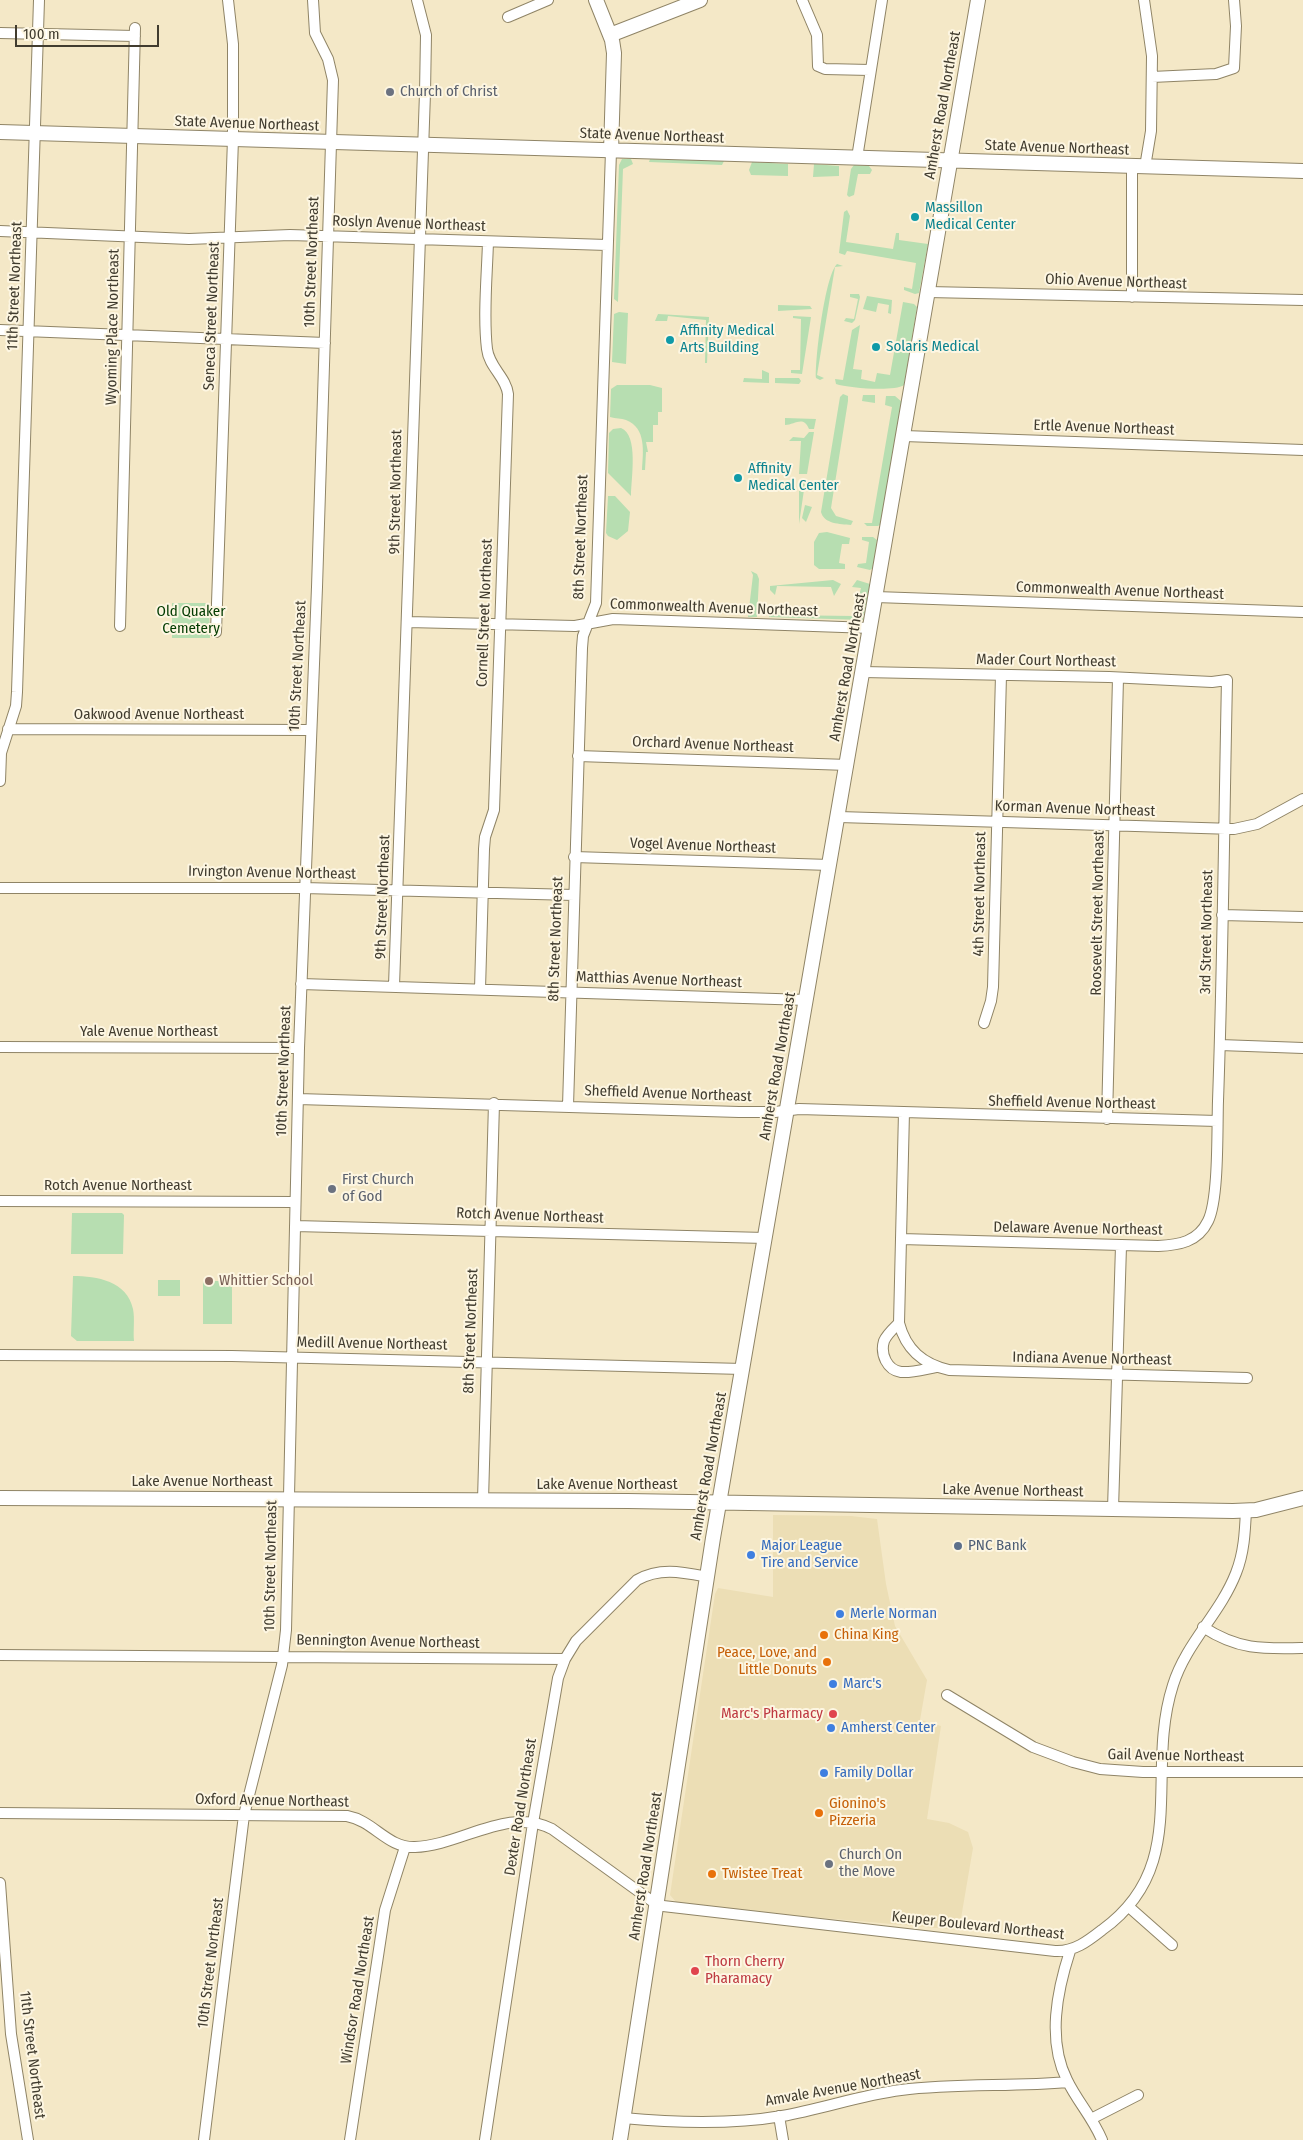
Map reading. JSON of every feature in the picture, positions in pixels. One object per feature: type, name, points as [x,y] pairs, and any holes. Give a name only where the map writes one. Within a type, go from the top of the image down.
[{"type":"street","name":"11th Street Northeast","points":[[0,781],[1,753],[16,706],[17,692],[39,0]]},
{"type":"street","name":"Seneca Street Northeast","points":[[216,632],[233,140],[233,44],[228,0]]},
{"type":"street","name":"10th Street Northeast","points":[[204,2140],[244,1815],[284,1656],[299,1048],[333,80],[328,59],[315,34],[314,0]]},
{"type":"street","name":"9th Street Northeast","points":[[394,986],[408,622],[426,35],[417,0]]},
{"type":"street","points":[[508,17],[548,0]]},
{"type":"street","name":"8th Street Northeast","points":[[568,1106],[574,858],[582,648],[583,636],[596,603],[607,245],[612,151],[614,68],[610,35],[596,0]]},
{"type":"street","points":[[610,35],[700,0]]},
{"type":"street","points":[[802,0],[818,35],[818,66],[825,69],[870,70]]},
{"type":"street","points":[[857,158],[882,0]]},
{"type":"street","name":"Amherst Road Northeast","points":[[620,2140],[720,1502],[978,0]]},
{"type":"street","points":[[1132,297],[1138,167],[1151,131],[1152,77],[1150,37],[1144,0]]},
{"type":"street","points":[[1152,77],[1216,74],[1234,68],[1236,26],[1234,0]]},
{"type":"street","name":"Wyoming Place Northeast","points":[[38,35],[135,32],[134,137],[120,626]]},
{"type":"street","points":[[0,33],[38,35]]},
{"type":"street","name":"State Avenue Northeast","points":[[0,132],[1303,171]]},
{"type":"street","name":"Roslyn Avenue Northeast","points":[[0,230],[189,239],[328,236],[607,245]]},
{"type":"street","name":"Cornell Street Northeast","points":[[480,989],[485,837],[494,810],[508,394],[506,383],[495,368],[487,349],[488,242]]},
{"type":"street","name":"Ohio Avenue Northeast","points":[[928,292],[1303,300]]},
{"type":"street","points":[[0,330],[226,341],[325,343]]},
{"type":"street","name":"Ertle Avenue Northeast","points":[[904,436],[1303,450]]},
{"type":"street","name":"Commonwealth Avenue Northeast","points":[[876,597],[1303,612]]},
{"type":"street","name":"Commonwealth Avenue Northeast","points":[[408,622],[575,626],[613,619],[871,628]]},
{"type":"street","name":"Mader Court Northeast","points":[[863,672],[1212,682],[1227,680]]},
{"type":"street","name":"4th Street Northeast","points":[[984,1023],[993,987],[1001,675]]},
{"type":"street","name":"Roosevelt Street Northeast","points":[[1107,1119],[1118,678]]},
{"type":"street","name":"3rd Street Northeast","points":[[1214,1184],[1220,1045],[1227,680]]},
{"type":"street","name":"Oakwood Avenue Northeast","points":[[8,729],[310,730]]},
{"type":"street","name":"Orchard Avenue Northeast","points":[[578,756],[848,765]]},
{"type":"street","name":"Korman Avenue Northeast","points":[[839,817],[1115,824],[1224,829],[1257,824],[1303,800]]},
{"type":"street","name":"Vogel Avenue Northeast","points":[[574,858],[830,865]]},
{"type":"street","name":"Irvington Avenue Northeast","points":[[0,888],[304,888],[574,895]]},
{"type":"street","points":[[1222,915],[1303,917]]},
{"type":"street","name":"Matthias Avenue Northeast","points":[[301,984],[807,1000]]},
{"type":"street","points":[[1220,1045],[1303,1048]]},
{"type":"street","name":"Yale Avenue Northeast","points":[[0,1047],[299,1048]]},
{"type":"street","name":"Sheffield Avenue Northeast","points":[[298,1099],[494,1103],[739,1112],[787,1110],[904,1112],[1217,1121]]},
{"type":"street","name":"8th Street Northeast","points":[[483,1500],[494,1103]]},
{"type":"street","points":[[899,1323],[904,1112]]},
{"type":"street","name":"Delaware Avenue Northeast","points":[[901,1238],[1121,1246],[1174,1246],[1191,1240],[1201,1232],[1209,1220],[1214,1184]]},
{"type":"street","name":"Rotch Avenue Northeast","points":[[0,1201],[295,1202]]},
{"type":"street","name":"Rotch Avenue Northeast","points":[[295,1226],[491,1229],[765,1238]]},
{"type":"street","points":[[1114,1509],[1121,1246]]},
{"type":"street","name":"Indiana Avenue Northeast","points":[[936,1367],[903,1372],[889,1366],[884,1357],[883,1346],[887,1337],[899,1323],[914,1353],[936,1367],[950,1370],[1247,1378]]},
{"type":"street","name":"Medill Avenue Northeast","points":[[0,1354],[487,1361],[743,1368]]},
{"type":"street","name":"Lake Avenue Northeast","points":[[0,1498],[288,1498],[720,1502],[1246,1510],[1303,1498]]},
{"type":"street","name":"Keuper Boulevard Northeast","points":[[656,1904],[726,1915],[971,1940],[1055,1951],[1070,1951],[1111,1924],[1128,1907],[1144,1886],[1153,1865],[1160,1825],[1160,1772],[1166,1714],[1173,1684],[1189,1648],[1226,1594],[1239,1565],[1244,1538],[1246,1510]]},
{"type":"street","name":"Dexter Road Northeast","points":[[485,2140],[533,1822],[555,1691],[565,1659],[582,1634],[627,1588],[647,1574],[679,1571],[708,1577]]},
{"type":"street","points":[[1203,1627],[1224,1640],[1252,1648],[1303,1648]]},
{"type":"street","name":"Bennington Avenue Northeast","points":[[0,1655],[565,1659]]},
{"type":"street","name":"Gail Avenue Northeast","points":[[947,1696],[980,1714],[1014,1737],[1048,1754],[1100,1769],[1160,1772],[1303,1772]]},
{"type":"street","name":"Oxford Avenue Northeast","points":[[0,1813],[356,1818],[364,1821],[391,1842],[405,1847]]},
{"type":"street","points":[[405,1847],[422,1846],[512,1823],[533,1822],[552,1829],[656,1904]]},
{"type":"street","name":"Windsor Road Northeast","points":[[350,2140],[384,1918],[390,1890],[405,1847]]},
{"type":"street","name":"11th Street Northeast","points":[[0,1883],[11,2034],[28,2140]]},
{"type":"street","points":[[1128,1907],[1172,1945]]},
{"type":"street","points":[[1070,1951],[1059,1991],[1056,2028],[1058,2052],[1068,2082],[1102,2140]]},
{"type":"street","name":"Amvale Avenue Northeast","points":[[623,2118],[666,2122],[715,2122],[779,2116],[899,2091],[950,2086],[1024,2086],[1068,2082]]},
{"type":"street","points":[[1091,2119],[1138,2095]]},
{"type":"street","points":[[779,2116],[783,2140]]},
{"type":"shaded area","points":[[773,1515],[851,1516],[877,1519],[886,1584],[895,1626],[927,1680],[920,1720],[941,1726],[927,1819],[949,1823],[968,1832],[973,1848],[959,1930],[745,1911],[676,1902],[670,1895],[715,1594],[718,1588],[773,1597]]},
{"type":"green space","points":[[622,159],[631,159],[633,164],[623,169],[618,302],[614,299],[619,165]]},
{"type":"green space","points":[[650,159],[724,161],[722,165],[649,162]]},
{"type":"green space","points":[[752,162],[788,164],[788,176],[751,175],[749,170]]},
{"type":"green space","points":[[814,164],[839,166],[839,176],[813,177]]},
{"type":"green space","points":[[854,165],[869,166],[872,170],[870,174],[858,174],[854,195],[849,197],[847,195],[851,169]]},
{"type":"green space","points":[[847,210],[850,216],[846,242],[893,249],[896,233],[899,233],[899,240],[928,244],[919,293],[915,294],[904,290],[904,287],[912,289],[916,263],[847,251],[845,255],[839,253],[844,212]]},
{"type":"green space","points":[[835,267],[817,375],[824,378],[820,380],[816,378],[819,336],[825,300]]},
{"type":"green space","points":[[850,294],[859,294],[860,297],[855,320],[852,323],[844,321],[846,318],[854,319],[858,299],[850,297]]},
{"type":"green space","points":[[867,296],[892,300],[891,314],[888,313],[889,305],[878,303],[876,312],[863,309]]},
{"type":"green space","points":[[903,302],[914,304],[917,307],[904,385],[881,389],[836,384],[835,379],[843,380],[852,330],[860,325],[853,369],[862,370],[861,379],[875,382],[877,373],[890,375]]},
{"type":"green space","points":[[778,305],[810,306],[812,309],[778,311]]},
{"type":"green space","points":[[619,312],[628,313],[626,364],[612,362],[614,314]]},
{"type":"green space","points":[[658,314],[709,317],[707,363],[705,363],[706,320],[668,316],[667,321],[655,321]]},
{"type":"green space","points":[[793,316],[811,317],[802,374],[791,373],[791,370],[800,370],[801,319],[793,318]]},
{"type":"green space","points":[[762,370],[769,373],[769,383],[743,382],[744,378],[762,379]]},
{"type":"green space","points":[[775,378],[799,378],[801,381],[799,384],[775,383]]},
{"type":"green space","points":[[617,385],[650,385],[662,388],[662,412],[658,412],[658,425],[653,425],[653,442],[646,442],[648,452],[646,452],[645,470],[642,470],[642,442],[638,429],[626,420],[610,417],[611,389]]},
{"type":"green space","points":[[843,394],[848,396],[848,401],[831,508],[836,516],[853,521],[851,525],[837,524],[829,521],[825,519],[821,512],[840,397]]},
{"type":"green space","points":[[863,395],[875,395],[875,403],[862,401]]},
{"type":"green space","points":[[886,396],[895,396],[902,402],[881,524],[878,526],[867,526],[864,523],[872,523],[892,407],[885,405]]},
{"type":"green space","points":[[785,418],[816,419],[814,429],[809,429],[804,422],[785,425]]},
{"type":"green space","points":[[621,428],[627,432],[632,448],[631,496],[608,473],[609,433],[613,429]]},
{"type":"green space","points":[[809,432],[814,432],[807,474],[799,474],[801,441],[789,441],[793,437],[804,438]]},
{"type":"green space","points":[[802,483],[805,483],[799,524],[799,491],[801,491]]},
{"type":"green space","points":[[608,496],[615,496],[630,512],[628,531],[617,540],[606,533]]},
{"type":"green space","points":[[805,505],[812,507],[806,522],[802,518]]},
{"type":"green space","points":[[827,532],[850,538],[849,544],[842,544],[839,563],[845,564],[845,569],[819,569],[814,565],[814,542],[819,533]]},
{"type":"green space","points":[[862,537],[873,537],[877,540],[873,568],[870,570],[857,567],[858,564],[866,563],[869,542],[862,540]]},
{"type":"green space","points":[[751,571],[757,574],[759,579],[757,617],[748,617],[753,575]]},
{"type":"green space","points":[[833,580],[841,584],[834,596],[831,587],[777,586],[775,595],[770,590],[770,586]]},
{"type":"green space","points":[[857,580],[870,584],[863,620],[769,617],[770,607],[773,605],[776,608],[776,615],[854,616],[861,588],[852,587]]},
{"type":"green space","name":"Old Quaker Cemetery","points":[[172,603],[209,603],[210,638],[172,638]]},
{"type":"green space","points":[[72,1213],[122,1213],[124,1215],[123,1254],[71,1254]]},
{"type":"green space","points":[[73,1276],[101,1279],[118,1286],[124,1292],[130,1300],[133,1309],[134,1341],[77,1341],[71,1336]]},
{"type":"green space","points":[[158,1280],[180,1280],[180,1296],[158,1296]]},
{"type":"green space","points":[[203,1281],[232,1281],[232,1324],[203,1324]]},
{"type":"place","name":"Church of Christ","points":[[390,92]]},
{"type":"place","name":"Massillon Medical Center","points":[[915,217]]},
{"type":"place","name":"Affinity Medical Arts Building","points":[[670,340]]},
{"type":"place","name":"Solaris Medical","points":[[876,347]]},
{"type":"place","name":"Affinity Medical Center","points":[[738,478]]},
{"type":"place","name":"First Church of God","points":[[332,1189]]},
{"type":"place","name":"Whittier School","points":[[209,1281]]},
{"type":"place","name":"PNC Bank","points":[[958,1546]]},
{"type":"place","name":"Major League Tire and Service","points":[[751,1555]]},
{"type":"place","name":"Merle Norman","points":[[840,1614]]},
{"type":"place","name":"China King","points":[[824,1635]]},
{"type":"place","name":"Peace, Love, and Little Donuts","points":[[827,1662]]},
{"type":"place","name":"Marc's","points":[[833,1684]]},
{"type":"place","name":"Marc's Pharmacy","points":[[833,1714]]},
{"type":"place","name":"Amherst Center","points":[[831,1728]]},
{"type":"place","name":"Family Dollar","points":[[824,1773]]},
{"type":"place","name":"Gionino's Pizzeria","points":[[819,1813]]},
{"type":"place","name":"Church On the Move","points":[[829,1864]]},
{"type":"place","name":"Twistee Treat","points":[[712,1874]]},
{"type":"place","name":"Thorn Cherry Pharamacy","points":[[695,1971]]}]
